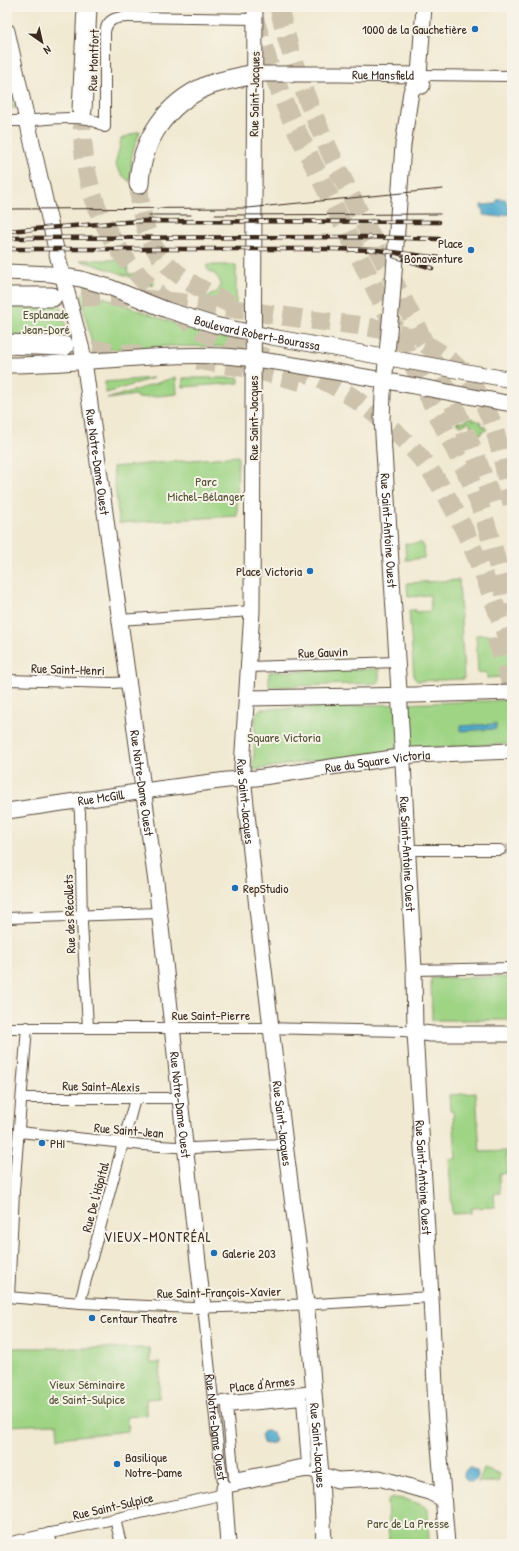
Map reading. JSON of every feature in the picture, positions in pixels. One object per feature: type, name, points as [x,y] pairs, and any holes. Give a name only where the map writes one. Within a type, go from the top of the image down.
[{"type":"highway","points":[[75,7],[82,101],[87,7]]},
{"type":"highway","points":[[139,184],[141,164],[147,144],[156,128],[169,112],[189,95],[207,86],[254,74]]},
{"type":"highway","points":[[7,297],[52,297]]},
{"type":"highway","points":[[7,344],[64,346]]},
{"type":"main road","name":"Rue Saint-Antoine Ouest","points":[[424,7],[419,75],[411,92],[403,145],[382,407],[408,850],[414,970],[415,1032],[436,1409],[447,1544]]},
{"type":"main road","name":"Rue Saint-Jacques","points":[[255,13],[252,611],[242,767],[259,929],[306,1304],[308,1396],[321,1475],[324,1544]]},
{"type":"main road","name":"Rue Notre-Dame Ouest","points":[[7,31],[84,362],[159,913],[203,1307]]},
{"type":"main road","name":"Rue Mansfield","points":[[254,74],[419,75]]},
{"type":"main road","name":"Boulevard Robert-Bourassa","points":[[7,272],[39,273],[63,276],[109,287],[193,319],[253,333],[512,380]]},
{"type":"main road","name":"Boulevard Robert-Bourassa","points":[[7,365],[181,356],[215,356],[253,359],[384,380],[512,404]]},
{"type":"main road","points":[[247,698],[512,692]]},
{"type":"main road","name":"Rue du Square Victoria","points":[[243,779],[402,757],[434,754],[512,751]]},
{"type":"main road","name":"Rue McGill","points":[[7,811],[143,791],[243,779]]},
{"type":"main road","points":[[415,1032],[430,1034],[512,1034]]},
{"type":"main road","points":[[321,1475],[338,1480],[379,1478],[429,1492],[443,1499]]},
{"type":"main road","name":"Rue Notre-Dame Ouest","points":[[224,1490],[228,1544]]},
{"type":"street","name":"Rue Montfort","points":[[28,122],[39,118],[90,119],[105,127],[105,32],[109,21],[118,17],[255,13]]},
{"type":"street","name":"Rue Mansfield","points":[[419,75],[512,76]]},
{"type":"street","points":[[7,121],[28,122]]},
{"type":"street","points":[[120,620],[252,611]]},
{"type":"street","name":"Rue Gauvin","points":[[249,667],[397,662]]},
{"type":"street","name":"Rue Saint-Henri","points":[[7,680],[114,683],[128,682]]},
{"type":"street","name":"Rue des Récollets","points":[[78,800],[80,813],[88,1027]]},
{"type":"street","points":[[408,850],[500,850]]},
{"type":"street","points":[[7,918],[159,913]]},
{"type":"street","points":[[414,970],[512,968]]},
{"type":"street","points":[[8,1297],[12,1156],[19,1132],[27,1027]]},
{"type":"street","name":"Rue Saint-Pierre","points":[[7,1028],[88,1027],[415,1032]]},
{"type":"street","name":"Rue Saint-Alexis","points":[[22,1098],[180,1098]]},
{"type":"street","name":"Rue De l'Hôpital","points":[[81,1302],[135,1099]]},
{"type":"street","name":"Rue Saint-Jean","points":[[19,1132],[124,1143],[185,1147],[285,1144]]},
{"type":"street","name":"Rue Saint-François-Xavier","points":[[8,1297],[170,1307],[306,1304],[431,1298]]},
{"type":"street","name":"Rue Notre-Dame Ouest","points":[[203,1307],[224,1490]]},
{"type":"street","name":"Place d'Armes","points":[[308,1396],[307,1464],[234,1478],[227,1407],[308,1396]]},
{"type":"street","name":"Place d'Armes","points":[[213,1402],[308,1396]]},
{"type":"street","points":[[224,1490],[304,1472],[321,1475]]},
{"type":"street","name":"Rue Saint-Sulpice","points":[[7,1543],[216,1496],[224,1490]]},
{"type":"street","points":[[115,1519],[120,1544]]},
{"type":"street","points":[[49,1533],[52,1544]]},
{"type":"green space","points":[[7,76],[15,108],[7,108]]},
{"type":"green space","points":[[140,131],[132,154],[130,182],[119,171],[116,162],[121,139]]},
{"type":"green space","points":[[79,260],[122,260],[127,264],[128,274],[140,274],[146,280],[154,282],[153,286],[117,272]]},
{"type":"green space","points":[[207,265],[236,265],[236,304],[229,306],[221,305],[221,307],[202,302],[204,296],[215,293],[219,289],[220,285],[218,278],[207,269]]},
{"type":"green space","name":"Esplanade Jean-Doré","points":[[56,288],[70,343],[7,338],[7,303]]},
{"type":"green space","points":[[87,291],[181,326],[238,341],[239,346],[167,346],[96,350],[92,344],[81,298],[82,294]]},
{"type":"green space","points":[[176,377],[177,394],[137,398],[136,395],[107,399]]},
{"type":"green space","points":[[153,378],[110,392],[106,393],[105,382]]},
{"type":"green space","points":[[183,378],[239,378],[239,383],[183,387]]},
{"type":"green space","points":[[472,418],[473,421],[480,421],[482,426],[484,426],[487,430],[482,431],[481,434],[463,435],[472,428],[469,422],[461,426],[456,423],[459,421],[460,423]]},
{"type":"green space","name":"Parc Michel-Bélanger","points":[[238,456],[237,516],[119,523],[113,467]]},
{"type":"green space","points":[[422,543],[424,558],[406,560],[405,544]]},
{"type":"green space","points":[[459,580],[464,679],[417,681],[414,678],[409,610],[416,610],[416,612],[431,611],[430,595],[408,597],[407,583]]},
{"type":"green space","points":[[512,634],[512,676],[487,678],[486,672],[478,673],[476,635]]},
{"type":"green space","points":[[379,669],[379,683],[269,687],[269,672]]},
{"type":"green space","name":"Square Victoria","points":[[512,700],[512,744],[422,748],[316,760],[253,770],[256,715],[261,709]]},
{"type":"green space","points":[[512,977],[512,1020],[432,1020],[431,978]]},
{"type":"green space","points":[[476,1093],[480,1152],[506,1151],[507,1173],[499,1174],[500,1193],[494,1194],[495,1207],[471,1208],[471,1213],[452,1214],[449,1159],[456,1159],[453,1111],[450,1111],[449,1095]]},
{"type":"green space","name":"Vieux Séminaire de Saint-Sulpice","points":[[7,1348],[150,1348],[150,1363],[160,1363],[159,1398],[146,1399],[146,1415],[127,1417],[128,1431],[58,1438],[57,1424],[7,1426]]},
{"type":"green space","points":[[484,1468],[500,1474],[498,1482],[477,1482],[480,1479]]},
{"type":"green space","name":"Parc de La Presse","points":[[392,1498],[411,1501],[428,1509],[429,1544],[389,1544],[387,1501]]},
{"type":"water","points":[[498,199],[505,199],[508,206],[511,207],[511,214],[502,215],[501,217],[483,215],[483,208],[481,208],[481,205],[495,204]]},
{"type":"water","points":[[496,724],[496,729],[460,731],[460,726]]},
{"type":"water","points":[[264,1431],[273,1432],[275,1439],[273,1443],[263,1443],[261,1435]]},
{"type":"water","points":[[471,1468],[476,1470],[478,1475],[476,1480],[471,1482],[466,1480],[464,1475],[466,1470]]},
{"type":"tunnel","points":[[279,7],[294,63],[325,141],[433,361],[466,434],[495,509]]},
{"type":"tunnel","points":[[255,20],[270,67],[291,119],[471,482],[493,547],[508,613]]},
{"type":"tunnel","points":[[82,110],[83,148],[89,183],[104,223],[125,258],[153,290],[180,315],[197,328],[222,342],[267,358]]},
{"type":"tunnel","points":[[139,184],[141,208],[146,228],[153,245],[163,260],[176,272],[192,283],[231,304]]},
{"type":"tunnel","points":[[52,297],[128,298],[229,308],[385,330],[426,344],[458,367],[474,387],[483,402],[501,452],[512,504]]},
{"type":"tunnel","points":[[64,346],[142,355]]},
{"type":"tunnel","points":[[197,360],[247,368],[307,383]]},
{"type":"tunnel","points":[[294,368],[321,379],[346,393],[369,409],[412,448],[426,464],[444,491],[467,535],[512,652]]},
{"type":"tunnel","points":[[496,638],[512,687]]},
{"type":"tunnel","points":[[500,850],[512,849]]},
{"type":"tram line","points":[[7,209],[248,208],[443,189]]},
{"type":"tram line","points":[[215,215],[440,214]]},
{"type":"tram line","points":[[149,215],[191,215]]},
{"type":"railway","points":[[7,231],[139,221],[439,222]]},
{"type":"railway","points":[[7,238],[364,237],[439,239]]},
{"type":"railway","points":[[7,249],[330,249],[377,250],[439,258]]},
{"type":"railway","points":[[394,256],[432,268]]},
{"type":"place","name":"1000 de la Gauchetière","points":[[475,29]]},
{"type":"place","name":"Place Bonaventure","points":[[471,250]]},
{"type":"place","name":"Place Victoria","points":[[310,571]]},
{"type":"place","name":"RepStudio","points":[[235,888]]},
{"type":"place","name":"PHI","points":[[42,1143]]},
{"type":"place","name":"Galerie 203","points":[[214,1253]]},
{"type":"place","name":"Centaur Theatre","points":[[92,1318]]},
{"type":"place","name":"Basilique Notre-Dame","points":[[117,1464]]},
{"type":"district","name":"VIEUX-MONTRÉAL","points":[[158,1237]]}]
